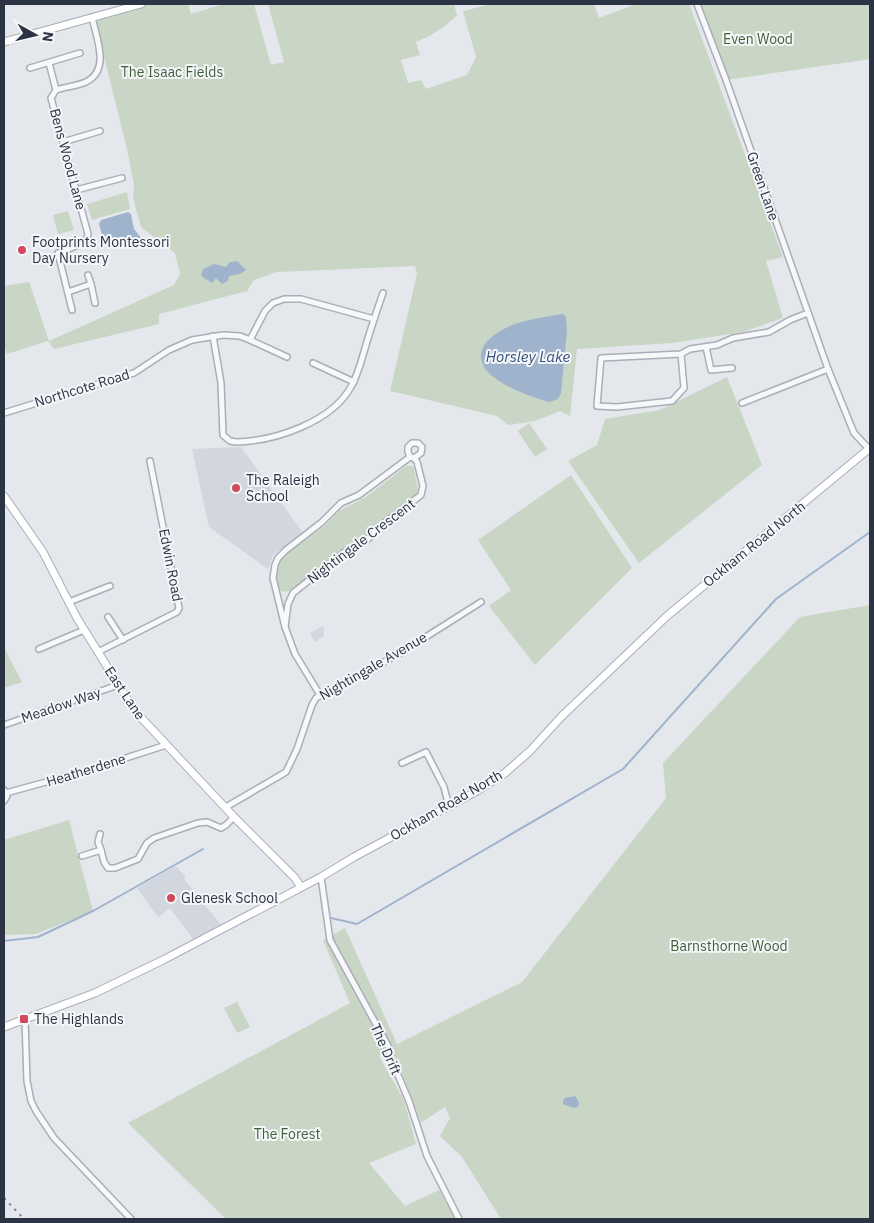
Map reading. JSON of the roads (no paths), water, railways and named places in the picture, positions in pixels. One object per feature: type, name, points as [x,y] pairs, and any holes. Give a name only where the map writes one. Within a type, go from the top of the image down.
[{"type":"main road","points":[[4,42],[141,4]]},
{"type":"main road","name":"Ockham Road North","points":[[4,1027],[95,993],[165,959],[449,807],[505,773],[530,751],[562,716],[667,616],[870,449]]},
{"type":"main road","name":"East Lane","points":[[4,496],[44,552],[68,602],[134,710],[234,817],[295,878],[301,887]]},
{"type":"street","name":"Green Lane","points":[[697,4],[726,80],[828,369],[854,433],[870,449]]},
{"type":"street","name":"Bens Wood Lane","points":[[68,292],[58,253],[86,242],[88,238],[51,98],[56,90],[87,82],[98,70],[102,62],[92,17]]},
{"type":"street","points":[[30,68],[80,53]]},
{"type":"street","points":[[48,63],[56,90]]},
{"type":"street","points":[[63,142],[100,131]]},
{"type":"street","points":[[76,190],[122,178]]},
{"type":"street","points":[[88,275],[95,303]]},
{"type":"street","points":[[72,310],[68,292],[91,284]]},
{"type":"street","points":[[213,336],[221,383],[222,431],[225,437],[230,441],[240,442],[272,437],[304,426],[332,407],[346,394],[354,382],[383,294]]},
{"type":"street","points":[[250,340],[265,311],[273,303],[284,299],[300,299],[374,319]]},
{"type":"street","points":[[680,354],[684,388],[672,401],[617,407],[597,406],[601,358],[680,354],[690,349],[717,345],[733,338],[769,332],[790,320],[808,313]]},
{"type":"street","name":"Northcote Road","points":[[4,413],[134,373],[169,350],[192,340],[230,335],[250,340],[287,357]]},
{"type":"street","points":[[706,347],[711,370],[732,368]]},
{"type":"street","points":[[313,363],[354,382]]},
{"type":"street","points":[[742,403],[828,369]]},
{"type":"street","name":"Nightingale Crescent","points":[[276,591],[283,598],[289,597],[346,551],[365,542],[382,525],[421,495],[423,486],[417,462],[412,458],[359,495],[341,503],[322,522],[283,552],[276,562],[273,578],[276,591],[285,627],[295,654],[320,695]]},
{"type":"street","name":"Edwin Road","points":[[98,652],[174,614],[179,608],[150,460]]},
{"type":"street","points":[[68,602],[110,586]]},
{"type":"street","name":"Nightingale Crescent","points":[[285,627],[287,608],[293,593]]},
{"type":"street","name":"Nightingale Avenue","points":[[226,807],[286,772],[297,749],[312,705],[320,695],[398,654],[481,602]]},
{"type":"street","points":[[108,617],[123,640]]},
{"type":"street","points":[[39,649],[84,630]]},
{"type":"street","name":"Meadow Way","points":[[4,726],[118,686]]},
{"type":"street","name":"Heatherdene","points":[[4,801],[6,798],[5,792],[86,771],[166,745]]},
{"type":"street","points":[[402,763],[426,752],[444,787],[449,807]]},
{"type":"street","points":[[100,834],[98,842],[106,866],[108,868],[115,868],[138,859],[147,843],[154,838],[198,823],[207,822],[221,828],[234,817]]},
{"type":"street","points":[[82,856],[101,850]]},
{"type":"street","name":"The Drift","points":[[321,877],[330,940],[388,1046],[427,1156],[460,1219]]},
{"type":"street","points":[[25,1020],[28,1081],[31,1101],[36,1111],[54,1138],[131,1219]]},
{"type":"water","points":[[128,212],[131,214],[134,229],[142,239],[141,241],[110,247],[105,245],[99,224],[101,220]]},
{"type":"water","points":[[237,261],[246,270],[240,274],[229,276],[228,281],[222,284],[216,278],[212,283],[201,276],[203,269],[214,264],[226,267],[230,262]]},
{"type":"water","name":"Horsley Lake","points":[[563,314],[566,317],[567,330],[561,393],[558,399],[549,402],[527,395],[501,382],[490,374],[483,365],[481,355],[485,344],[500,331],[536,318]]},
{"type":"water","points":[[575,1096],[579,1102],[578,1107],[574,1108],[563,1104],[565,1098]]},
{"type":"waterway","points":[[331,918],[357,924],[623,769],[776,599],[870,532]]},
{"type":"waterway","points":[[4,941],[38,937],[93,911],[203,849]]},
{"type":"railway","points":[[4,1198],[24,1219]]},
{"type":"place","name":"Footprints Montessori Day Nursery","points":[[22,250]]},
{"type":"place","name":"The Raleigh School","points":[[236,488]]},
{"type":"place","name":"Glenesk School","points":[[171,898]]},
{"type":"place","name":"The Highlands","points":[[24,1019]]},
{"type":"park label","name":"Even Wood","points":[[758,39]]},
{"type":"park label","name":"The Isaac Fields","points":[[172,72]]},
{"type":"park label","name":"Barnsthorne Wood","points":[[729,946]]},
{"type":"park label","name":"The Forest","points":[[287,1134]]}]
